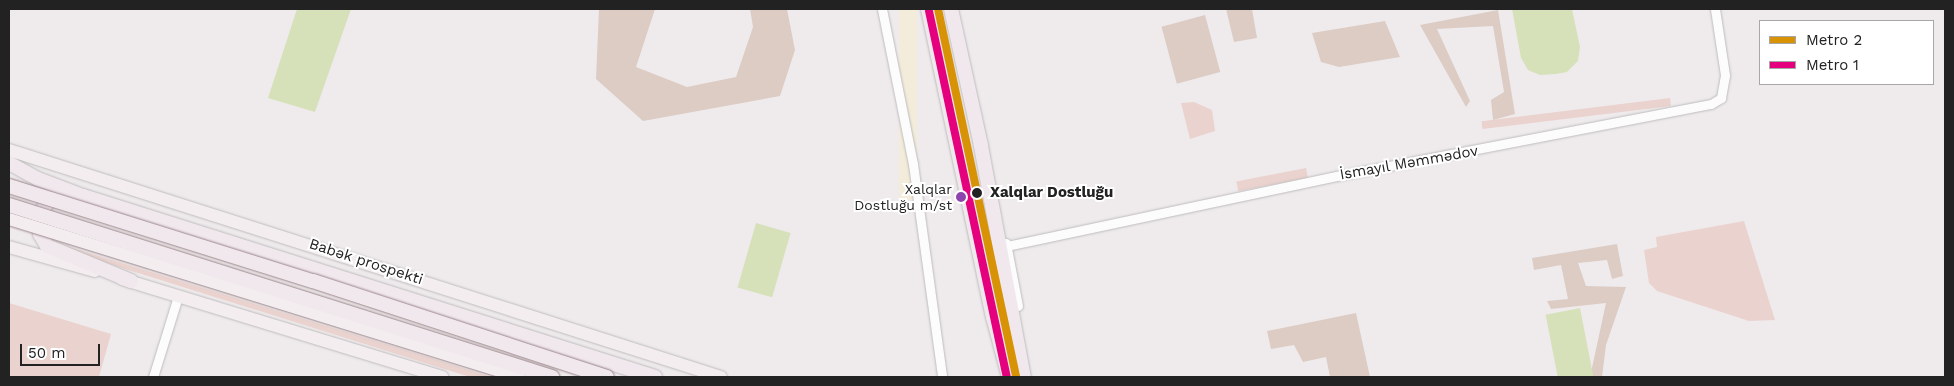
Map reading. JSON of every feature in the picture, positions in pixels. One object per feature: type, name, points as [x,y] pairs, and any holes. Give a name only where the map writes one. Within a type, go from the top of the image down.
[{"type":"main road","points":[[928,9],[993,317],[1009,377]]},
{"type":"main road","points":[[951,9],[992,206],[1024,377]]},
{"type":"main road","name":"Babək prospekti","points":[[9,150],[721,377]]},
{"type":"main road","points":[[9,164],[38,179],[83,196],[654,377]]},
{"type":"main road","points":[[9,186],[313,280],[607,377]]},
{"type":"main road","points":[[83,196],[61,194],[47,203],[38,224],[43,242],[53,251],[131,281]]},
{"type":"main road","points":[[9,205],[552,377]]},
{"type":"main road","points":[[9,219],[519,377]]},
{"type":"main road","points":[[9,247],[131,281],[442,377]]},
{"type":"main road","points":[[1008,296],[1025,348],[1032,377]]},
{"type":"main road","points":[[993,317],[1002,377]]},
{"type":"street","points":[[882,9],[913,164],[942,377]]},
{"type":"street","name":"İsmayıl Məmmədov","points":[[1007,246],[1337,176],[1711,104],[1721,98],[1725,75],[1715,9]]},
{"type":"street","points":[[992,206],[1007,246],[1025,348]]},
{"type":"street","points":[[153,377],[178,296]]},
{"type":"shaded area","points":[[599,9],[655,9],[636,67],[687,87],[736,77],[753,27],[750,9],[787,9],[795,50],[780,96],[643,121],[596,79]]},
{"type":"shaded area","points":[[899,9],[917,9],[917,200],[899,200]]},
{"type":"shaded area","points":[[1226,9],[1252,9],[1257,38],[1234,42]]},
{"type":"shaded area","points":[[1498,10],[1515,114],[1493,120],[1491,100],[1504,92],[1493,26],[1437,29],[1470,101],[1466,107],[1420,25]]},
{"type":"shaded area","points":[[1205,15],[1220,72],[1177,84],[1162,27]]},
{"type":"shaded area","points":[[1385,21],[1400,57],[1339,67],[1321,62],[1312,33]]},
{"type":"shaded area","points":[[1670,98],[1671,106],[1482,129],[1481,121]]},
{"type":"shaded area","points":[[1194,102],[1212,110],[1215,131],[1190,139],[1181,103]]},
{"type":"shaded area","points":[[1306,168],[1308,178],[1238,191],[1236,182]]},
{"type":"shaded area","points":[[1744,221],[1775,320],[1749,321],[1657,291],[1649,283],[1644,250],[1657,247],[1656,237]]},
{"type":"shaded area","points":[[50,241],[491,377],[470,377],[103,262]]},
{"type":"shaded area","points":[[1617,244],[1623,276],[1612,279],[1607,260],[1578,263],[1586,286],[1626,287],[1606,345],[1602,377],[1590,377],[1606,303],[1551,309],[1547,301],[1568,299],[1561,265],[1534,270],[1532,258]]},
{"type":"shaded area","points":[[9,303],[111,334],[99,377],[9,377]]},
{"type":"shaded area","points":[[1356,313],[1370,377],[1330,377],[1326,357],[1303,362],[1294,345],[1271,349],[1267,331]]},
{"type":"green space","points":[[297,9],[351,9],[315,112],[268,98]]},
{"type":"green space","points":[[1512,9],[1572,9],[1580,47],[1578,61],[1567,72],[1556,74],[1540,75],[1528,70],[1521,58]]},
{"type":"green space","points":[[756,223],[791,233],[772,297],[738,287]]},
{"type":"green space","points":[[1580,308],[1593,376],[1558,377],[1546,315]]},
{"type":"metro line","name":"2","points":[[938,9],[1016,377]]},
{"type":"metro line","name":"1","points":[[929,11],[1007,377]]},
{"type":"place","name":"Xalqlar Dostluğu","points":[[977,193]]},
{"type":"place","name":"Xalqlar Dostluğu m/st","points":[[961,197]]}]
